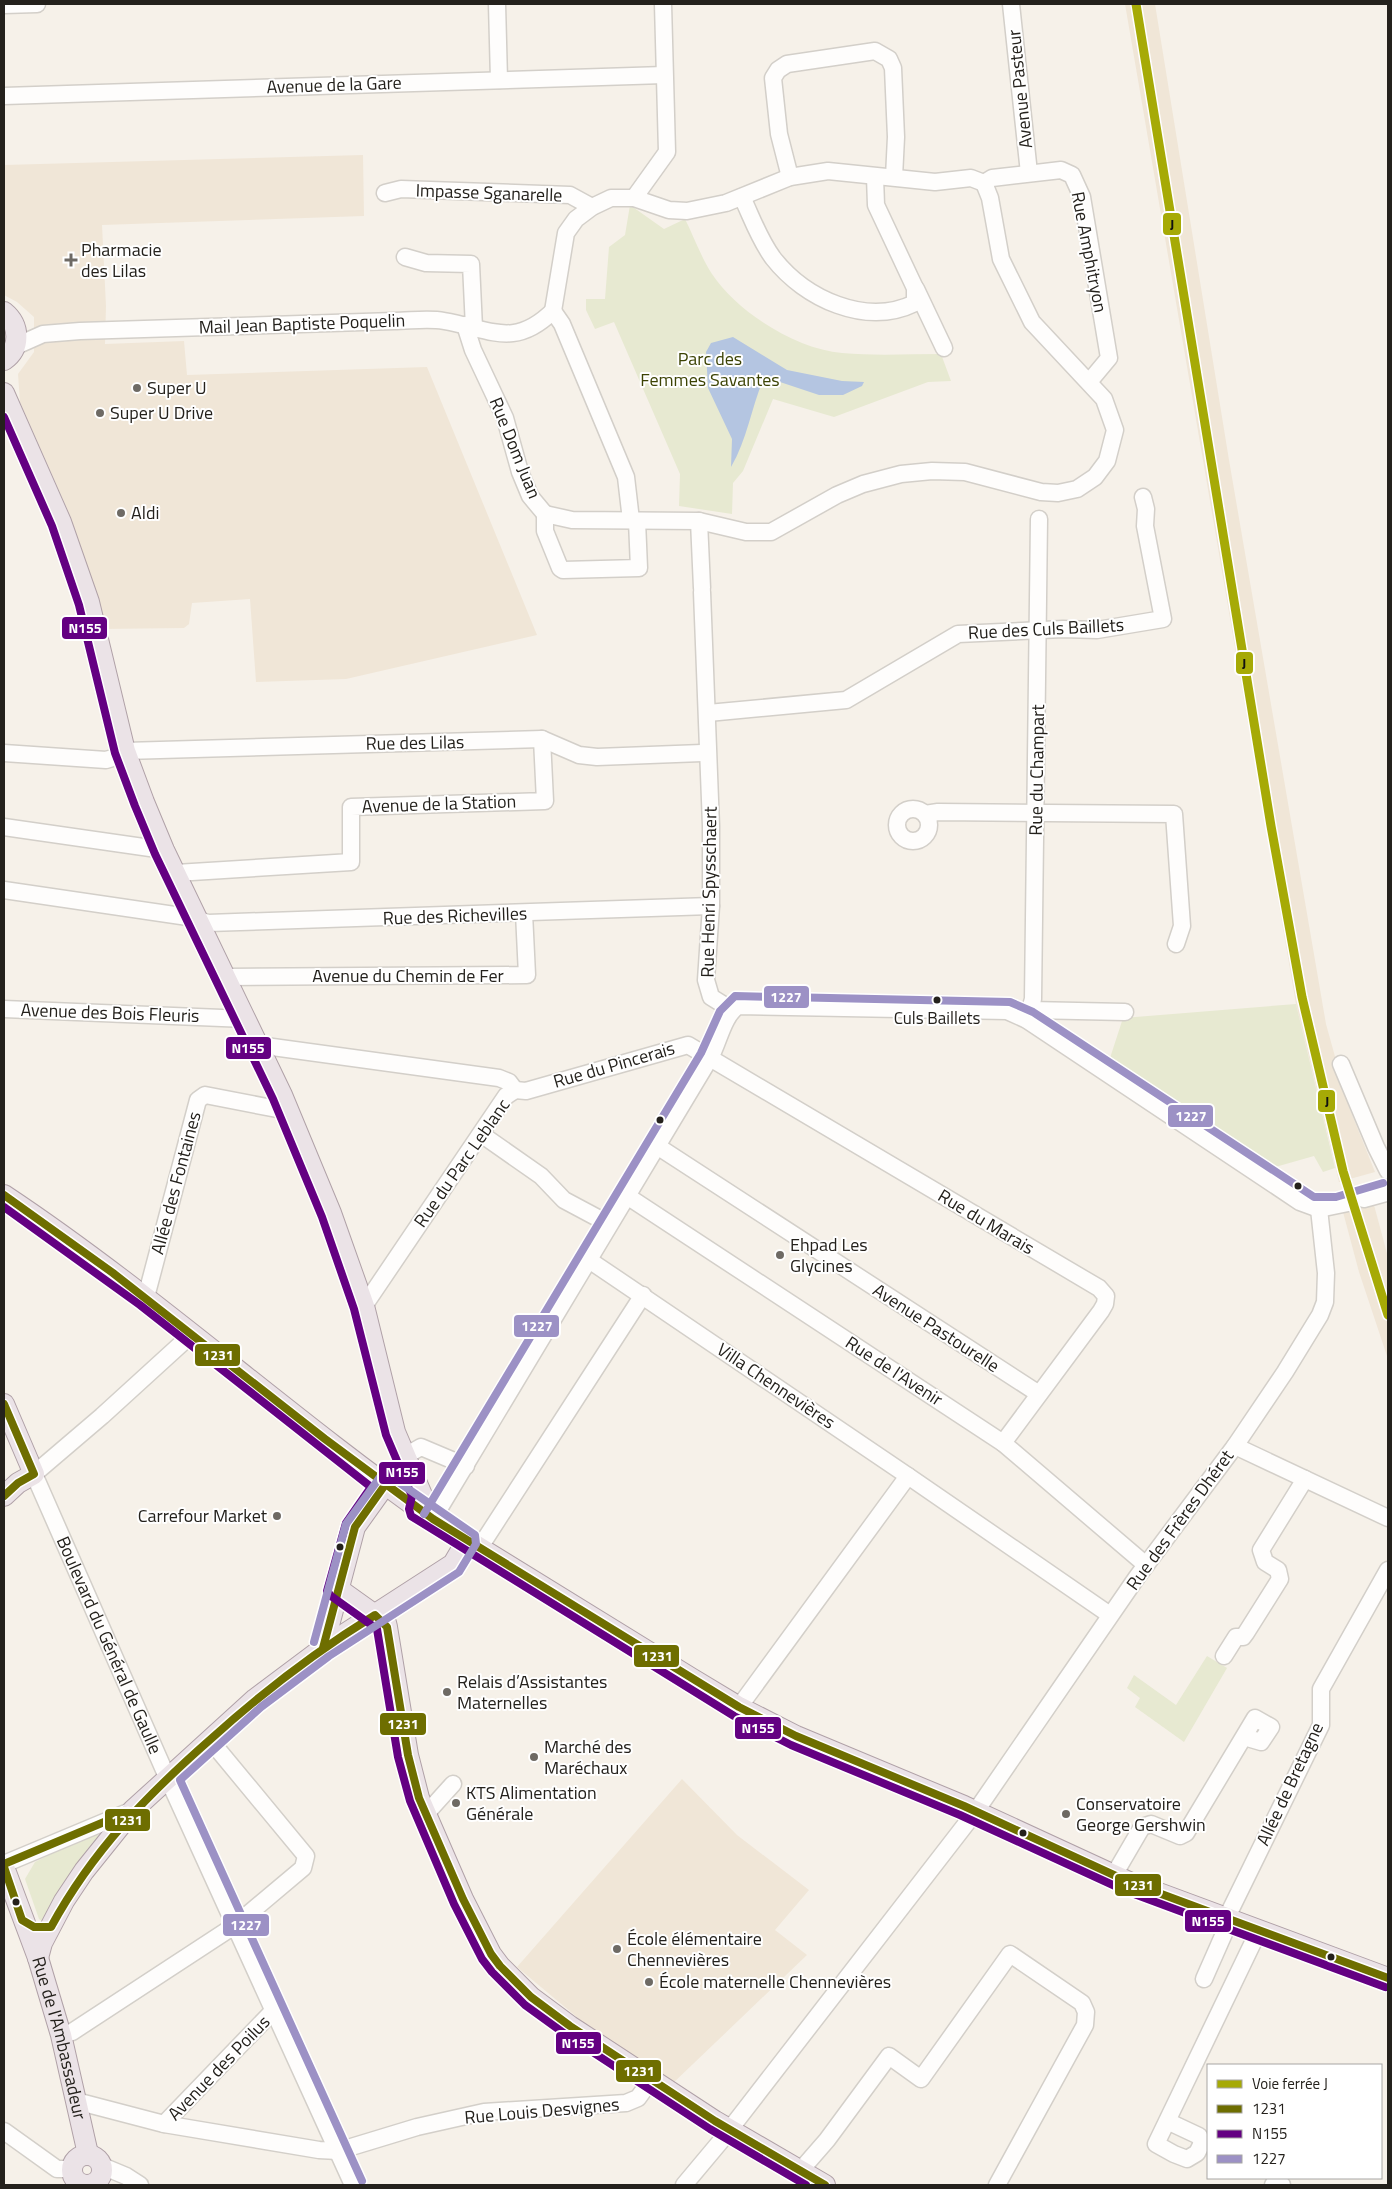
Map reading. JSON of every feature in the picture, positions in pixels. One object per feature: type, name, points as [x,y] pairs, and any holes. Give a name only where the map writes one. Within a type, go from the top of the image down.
[{"type":"main road","points":[[4,389],[9,340]]},
{"type":"main road","points":[[4,393],[61,522],[90,602],[108,688],[126,753],[164,850],[200,920],[286,1104],[331,1213],[364,1306],[395,1432],[422,1495],[426,1514]]},
{"type":"main road","points":[[4,1195],[146,1297],[385,1485],[426,1514],[739,1707],[796,1736],[976,1811],[1114,1875],[1388,1978]]},
{"type":"main road","name":"Boulevard du Général de Gaulle","points":[[4,1404],[34,1474]]},
{"type":"main road","points":[[4,1496],[18,1483],[34,1474]]},
{"type":"main road","points":[[323,1648],[337,1588],[355,1528],[385,1485]]},
{"type":"main road","name":"Rue de l'Ambassadeur","points":[[95,2172],[61,2035],[38,1958],[64,1901],[103,1832],[133,1810],[255,1699],[323,1648],[453,1564],[474,1544]]},
{"type":"main road","points":[[337,1588],[387,1627],[410,1763],[425,1815],[463,1899],[491,1954],[500,1966],[531,1997],[651,2080],[729,2130],[825,2185]]},
{"type":"main road","points":[[4,1865],[22,1920],[38,1958]]},
{"type":"main road","points":[[22,1920],[34,1927],[51,1927]]},
{"type":"main road","points":[[75,2159],[95,2172],[81,2184],[74,2178],[71,2169],[75,2159]]},
{"type":"street","points":[[4,5],[37,4]]},
{"type":"street","points":[[497,4],[499,80]]},
{"type":"street","points":[[634,198],[667,152],[663,4]]},
{"type":"street","name":"Avenue Pasteur","points":[[1012,4],[1030,173]]},
{"type":"street","points":[[790,177],[778,134],[773,78],[778,70],[787,64],[875,51],[889,59],[893,68],[896,137],[894,177]]},
{"type":"street","name":"Avenue de la Gare","points":[[4,96],[664,75]]},
{"type":"street","name":"Rue Amphitryon","points":[[984,183],[992,178],[1061,170],[1072,175],[1082,197],[1109,358],[1089,382]]},
{"type":"street","points":[[634,198],[611,198],[592,207],[576,220],[566,233],[553,311],[562,324],[626,477],[634,520],[639,568],[563,570],[560,568],[545,531],[545,514],[572,520],[634,520],[699,521],[746,532],[771,532],[837,495],[863,484],[901,474],[932,471],[965,472],[1041,492],[1058,493],[1076,489],[1095,477],[1107,460],[1115,430],[1104,399],[1032,322],[1001,258],[990,198],[984,183],[971,178],[935,182],[828,171],[790,177],[726,203],[687,210],[669,210],[634,198]]},
{"type":"street","points":[[875,177],[876,205],[944,348]]},
{"type":"street","name":"Impasse Sganarelle","points":[[385,193],[401,189],[570,196],[592,207]]},
{"type":"street","points":[[742,197],[761,239],[774,258],[790,275],[808,289],[841,307],[862,312],[884,313],[901,310],[915,303],[915,288]]},
{"type":"street","name":"Rue Dom Juan","points":[[405,257],[426,263],[471,264],[470,326],[473,350],[505,418],[520,472],[530,496],[545,514]]},
{"type":"street","name":"Mail Jean Baptiste Poquelin","points":[[9,340],[43,334],[394,321],[442,321],[500,334],[521,333],[539,325],[553,311]]},
{"type":"street","name":"Rue du Champart","points":[[1028,1015],[1033,999],[1041,492]]},
{"type":"street","name":"Rue des Culs Baillets","points":[[708,713],[846,700],[958,634],[1038,630],[1098,630],[1163,619],[1145,526],[1146,509],[1143,497]]},
{"type":"street","name":"Rue Henri Spysschaert","points":[[699,521],[708,713],[711,906],[708,990],[711,997],[732,1010]]},
{"type":"street","name":"Rue des Lilas","points":[[4,753],[106,760],[126,753],[542,739],[571,752],[596,757],[702,753]]},
{"type":"street","name":"Avenue de la Station","points":[[176,873],[351,862],[351,807],[545,801],[542,739]]},
{"type":"street","points":[[925,814],[938,812],[1174,814],[1182,926],[1176,944]]},
{"type":"street","points":[[4,827],[164,850]]},
{"type":"street","name":"Rue des Richevilles","points":[[4,890],[188,916],[208,924],[711,906]]},
{"type":"street","name":"Avenue du Chemin de Fer","points":[[227,977],[526,975],[524,913]]},
{"type":"street","points":[[426,1514],[466,1466],[710,1058],[732,1010],[738,1006],[747,1006],[1007,1011],[1028,1015],[1125,1012]]},
{"type":"street","name":"Avenue des Bois Fleuris","points":[[4,1009],[246,1019]]},
{"type":"street","points":[[1028,1015],[1300,1202],[1319,1209],[1387,1194]]},
{"type":"street","name":"Rue du Parc Leblanc","points":[[258,1045],[499,1078],[509,1082],[515,1090],[506,1096],[364,1306]]},
{"type":"street","name":"Rue du Pincerais","points":[[515,1090],[526,1090],[681,1045],[688,1045],[710,1058]]},
{"type":"street","name":"Rue du Marais","points":[[710,1058],[1099,1288],[1106,1296],[1105,1304],[1003,1443]]},
{"type":"street","points":[[1341,1064],[1388,1171]]},
{"type":"street","name":"Allée des Fontaines","points":[[146,1297],[198,1100],[205,1095],[277,1109],[286,1104]]},
{"type":"street","points":[[481,1134],[541,1176],[564,1200],[610,1224]]},
{"type":"street","name":"Avenue Pastourelle","points":[[657,1146],[1039,1394]]},
{"type":"street","name":"Rue de l'Avenir","points":[[627,1196],[1003,1443],[1146,1565]]},
{"type":"street","name":"Rue des Frères Dhéret","points":[[684,2185],[729,2130],[976,1811],[1110,1615],[1234,1446],[1285,1372],[1320,1315],[1325,1302],[1326,1273],[1319,1209]]},
{"type":"street","name":"Villa Chennevières","points":[[589,1260],[1110,1615]]},
{"type":"street","points":[[474,1544],[643,1295]]},
{"type":"street","points":[[34,1474],[94,1423],[192,1334]]},
{"type":"street","points":[[1234,1446],[1388,1518]]},
{"type":"street","points":[[385,1485],[405,1456],[421,1447],[466,1466]]},
{"type":"street","name":"Boulevard du Général de Gaulle","points":[[34,1474],[234,1926],[352,2185]]},
{"type":"street","points":[[739,1707],[908,1476]]},
{"type":"street","points":[[1224,1656],[1236,1637],[1243,1637],[1246,1633],[1280,1579],[1278,1570],[1266,1562],[1261,1550],[1305,1479]]},
{"type":"street","name":"Allée de Bretagne","points":[[1204,1979],[1228,1919],[1321,1725],[1321,1689],[1388,1570]]},
{"type":"street","points":[[1114,1875],[1142,1827],[1151,1824],[1180,1836],[1186,1833],[1244,1737]]},
{"type":"street","points":[[61,2035],[72,2032],[234,1926],[303,1868],[306,1856],[210,1740]]},
{"type":"street","points":[[425,1815],[453,1784]]},
{"type":"street","points":[[4,1865],[103,1832]]},
{"type":"street","points":[[1168,2121],[1258,1930]]},
{"type":"street","points":[[800,2171],[827,2140],[888,2056],[921,2079],[1010,1954],[1082,2003],[1087,2018],[1085,2025],[996,2185]]},
{"type":"street","name":"Avenue des Poilus","points":[[164,2124],[273,2011]]},
{"type":"street","name":"Rue Louis Desvignes","points":[[338,2151],[418,2127],[484,2112],[626,2103],[638,2098],[651,2080]]},
{"type":"street","points":[[76,2101],[164,2124],[319,2150],[338,2151]]},
{"type":"street","points":[[4,2131],[57,2169],[71,2169]]},
{"type":"street","points":[[95,2172],[120,2173],[140,2185]]},
{"type":"street","points":[[1273,2185],[1276,2180],[1282,2185]]},
{"type":"shaded area","points":[[1125,4],[1155,4],[1229,460],[1326,1024],[1349,1107],[1375,1172],[1339,1182],[1296,1004]]},
{"type":"shaded area","points":[[363,155],[364,216],[102,225],[106,306],[105,344],[184,341],[187,375],[427,367],[537,635],[346,679],[256,682],[250,599],[192,603],[189,624],[184,628],[102,629],[75,538],[72,520],[20,402],[18,374],[34,352],[34,317],[17,302],[4,295],[4,165]]},
{"type":"shaded area","points":[[1374,1205],[1388,1257],[1388,1359],[1359,1272],[1343,1212]]},
{"type":"shaded area","points":[[682,1779],[737,1835],[809,1890],[775,1930],[807,1955],[670,2086],[584,2023],[517,1967]]},
{"type":"green space","name":"Parc des Femmes Savantes","points":[[630,205],[664,229],[685,219],[708,267],[723,288],[752,315],[787,336],[824,350],[842,353],[879,355],[941,354],[951,381],[928,382],[834,417],[773,399],[743,471],[733,483],[732,514],[679,506],[680,474],[614,322],[595,329],[586,310],[586,299],[605,299],[609,247],[625,235]]},
{"type":"green space","points":[[1296,1004],[1335,1168],[1323,1172],[1314,1156],[1268,1169],[1110,1058],[1123,1018]]},
{"type":"green space","points":[[1207,1656],[1227,1668],[1184,1742],[1135,1707],[1140,1698],[1127,1688],[1134,1675],[1176,1705]]},
{"type":"green space","points":[[96,1833],[100,1838],[42,1921],[39,1919],[25,1879],[35,1862]]},
{"type":"water","points":[[733,337],[787,370],[842,381],[864,382],[862,386],[843,395],[819,395],[768,378],[763,380],[741,446],[731,467],[732,439],[708,388],[706,352],[711,343]]},
{"type":"rail line","name":"J","points":[[1136,4],[1271,826],[1302,997],[1343,1171],[1388,1315]]},
{"type":"transit line","name":"N155","points":[[4,417],[52,526],[79,605],[115,753],[135,806],[155,854],[273,1099],[322,1217],[354,1309],[386,1435],[412,1496],[409,1509],[411,1516],[734,1716],[791,1745],[960,1815],[1126,1891],[1385,1987]]},
{"type":"transit line","name":"1227","points":[[424,1514],[701,1053],[720,1011],[735,996],[1010,1002],[1033,1012],[1314,1197],[1336,1197],[1383,1183]]},
{"type":"transit line","name":"1231","points":[[4,1195],[113,1273],[325,1439],[433,1519],[739,1707],[796,1736],[964,1806],[1129,1882],[1388,1978]]},
{"type":"transit line","name":"N155","points":[[4,1207],[140,1305],[371,1487],[346,1523],[327,1591],[331,1596],[377,1629],[398,1757],[410,1801],[454,1904],[482,1959],[492,1972],[525,2005],[565,2034],[710,2129],[806,2185]]},
{"type":"transit line","name":"1231","points":[[4,1404],[34,1474],[18,1483],[4,1496]]},
{"type":"transit line","name":"1227","points":[[314,1642],[346,1524],[380,1477],[391,1477],[475,1535],[476,1544],[459,1572],[329,1656],[261,1707],[180,1780],[362,2181]]},
{"type":"transit line","name":"1231","points":[[323,1648],[355,1527],[385,1485]]},
{"type":"transit line","name":"1231","points":[[4,1867],[22,1920],[34,1927],[51,1927],[67,1899],[103,1848],[165,1781],[231,1721],[271,1688],[332,1643],[375,1615],[387,1627],[408,1755],[419,1798],[463,1899],[491,1954],[500,1966],[531,1997],[570,2026],[715,2121],[825,2185]]},
{"type":"transit line","name":"1231","points":[[4,1864],[128,1812]]},
{"type":"place","name":"Pharmacie des Lilas","points":[[71,260]]},
{"type":"place","name":"Super U","points":[[137,388]]},
{"type":"place","name":"Super U Drive","points":[[100,413]]},
{"type":"place","name":"Aldi","points":[[121,513]]},
{"type":"place","name":"Culs Baillets","points":[[937,1000]]},
{"type":"place","name":"Ehpad Les Glycines","points":[[780,1255]]},
{"type":"place","name":"Carrefour Market","points":[[277,1516]]},
{"type":"place","name":"Relais d’Assistantes Maternelles","points":[[447,1692]]},
{"type":"place","name":"Marché des Maréchaux","points":[[534,1757]]},
{"type":"place","name":"KTS Alimentation Générale","points":[[456,1803]]},
{"type":"place","name":"Conservatoire George Gershwin","points":[[1066,1814]]},
{"type":"place","name":"École élémentaire Chennevières","points":[[617,1949]]},
{"type":"place","name":"École maternelle Chennevières","points":[[649,1982]]}]
